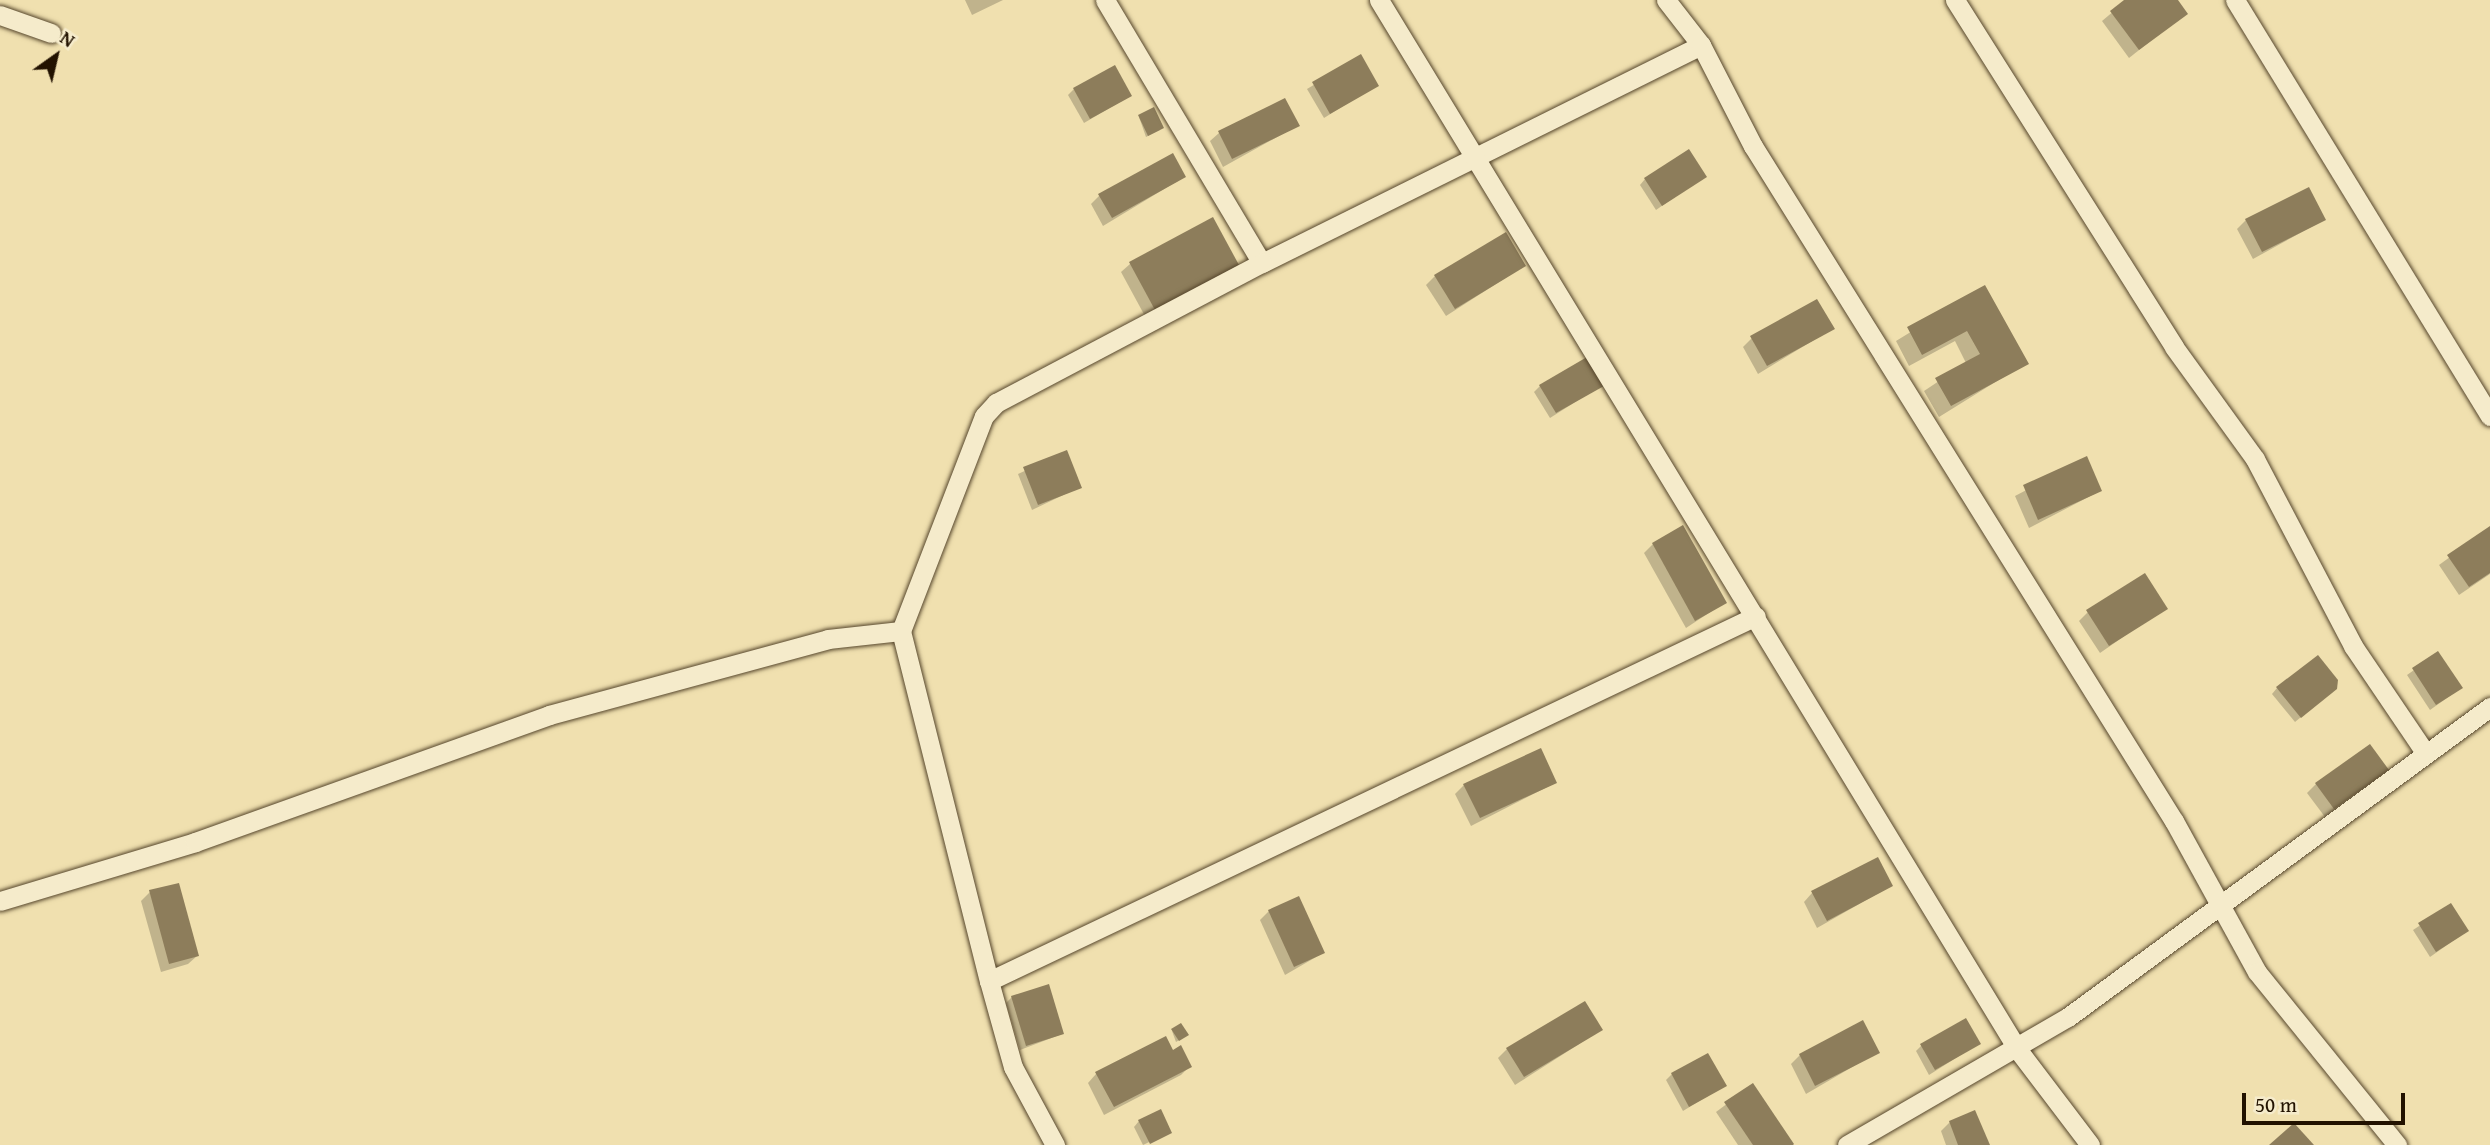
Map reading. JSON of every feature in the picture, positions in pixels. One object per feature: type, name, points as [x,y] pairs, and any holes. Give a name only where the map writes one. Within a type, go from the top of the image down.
[{"type":"street","points":[[1105,0],[1262,264]]},
{"type":"street","points":[[1379,0],[1474,162],[1756,616],[2018,1050],[2091,1145]]},
{"type":"street","points":[[1665,0],[1700,45],[1753,146],[2174,821],[2257,972],[2397,1145]]},
{"type":"street","points":[[1955,0],[2174,347],[2255,459],[2353,646],[2426,754]]},
{"type":"street","points":[[2235,0],[2490,416]]},
{"type":"street","points":[[0,15],[51,33]]},
{"type":"street","points":[[1055,1145],[1013,1067],[901,631],[984,416],[996,403],[1262,264],[1474,162],[1700,45]]},
{"type":"street","points":[[989,981],[1756,616]]},
{"type":"street","points":[[0,901],[195,842],[549,715],[828,639],[901,631]]},
{"type":"street","points":[[1847,1145],[2018,1050],[2490,707]]},
{"type":"building","points":[[2124,0],[2178,0],[2188,14],[2139,50],[2110,11]]},
{"type":"building","points":[[1361,54],[1379,86],[1330,114],[1312,82]]},
{"type":"building","points":[[1115,65],[1132,96],[1090,119],[1073,88]]},
{"type":"building","points":[[1285,98],[1300,126],[1232,159],[1218,131]]},
{"type":"building","points":[[1154,107],[1164,128],[1148,136],[1138,115]]},
{"type":"building","points":[[1689,149],[1707,177],[1662,206],[1644,178]]},
{"type":"building","points":[[1173,153],[1186,177],[1112,218],[1098,194]]},
{"type":"building","points":[[2309,187],[2326,220],[2262,252],[2245,219]]},
{"type":"building","points":[[1213,217],[1239,265],[1155,310],[1129,262]]},
{"type":"building","points":[[1506,232],[1526,266],[1455,309],[1434,275]]},
{"type":"building","points":[[1985,285],[2029,364],[1951,406],[1935,378],[1980,354],[1967,331],[1922,355],[1907,327]]},
{"type":"building","points":[[1817,299],[1835,329],[1767,366],[1750,336]]},
{"type":"building","points":[[1587,357],[1604,386],[1556,413],[1539,385]]},
{"type":"building","points":[[1067,450],[1082,488],[1038,505],[1023,467]]},
{"type":"building","points":[[2087,456],[2102,491],[2038,520],[2023,485]]},
{"type":"building","points":[[1683,525],[1727,603],[1695,621],[1652,543]]},
{"type":"building","points":[[2490,526],[2490,573],[2469,587],[2447,555]]},
{"type":"building","points":[[2145,573],[2168,609],[2109,646],[2086,610]]},
{"type":"building","points":[[2438,651],[2463,688],[2436,705],[2412,668]]},
{"type":"building","points":[[2318,655],[2338,680],[2337,689],[2301,718],[2276,687]]},
{"type":"building","points":[[2370,744],[2389,770],[2334,809],[2315,783]]},
{"type":"building","points":[[1541,748],[1557,783],[1480,818],[1463,784]]},
{"type":"building","points":[[1878,857],[1893,886],[1827,921],[1811,891]]},
{"type":"building","points":[[179,883],[199,956],[169,964],[149,890]]},
{"type":"building","points":[[1299,896],[1325,953],[1294,967],[1268,910]]},
{"type":"building","points":[[2451,903],[2469,931],[2436,952],[2418,923]]},
{"type":"building","points":[[1049,984],[1064,1034],[1026,1046],[1011,996]]},
{"type":"building","points":[[1585,1001],[1603,1030],[1524,1077],[1506,1048]]},
{"type":"building","points":[[1966,1018],[1981,1044],[1935,1070],[1920,1044]]},
{"type":"building","points":[[1863,1020],[1880,1053],[1815,1086],[1799,1054]]},
{"type":"building","points":[[1181,1023],[1189,1035],[1179,1041],[1171,1029]]},
{"type":"building","points":[[1166,1036],[1173,1050],[1181,1045],[1192,1067],[1114,1107],[1095,1072]]},
{"type":"building","points":[[1708,1053],[1727,1086],[1689,1107],[1671,1073]]},
{"type":"building","points":[[1753,1083],[1793,1145],[1753,1145],[1724,1102]]},
{"type":"building","points":[[1161,1109],[1172,1133],[1150,1144],[1138,1120]]},
{"type":"building","points":[[1975,1110],[1990,1145],[1958,1145],[1949,1121]]},
{"type":"building","points":[[2294,1123],[2314,1145],[2269,1145]]}]
